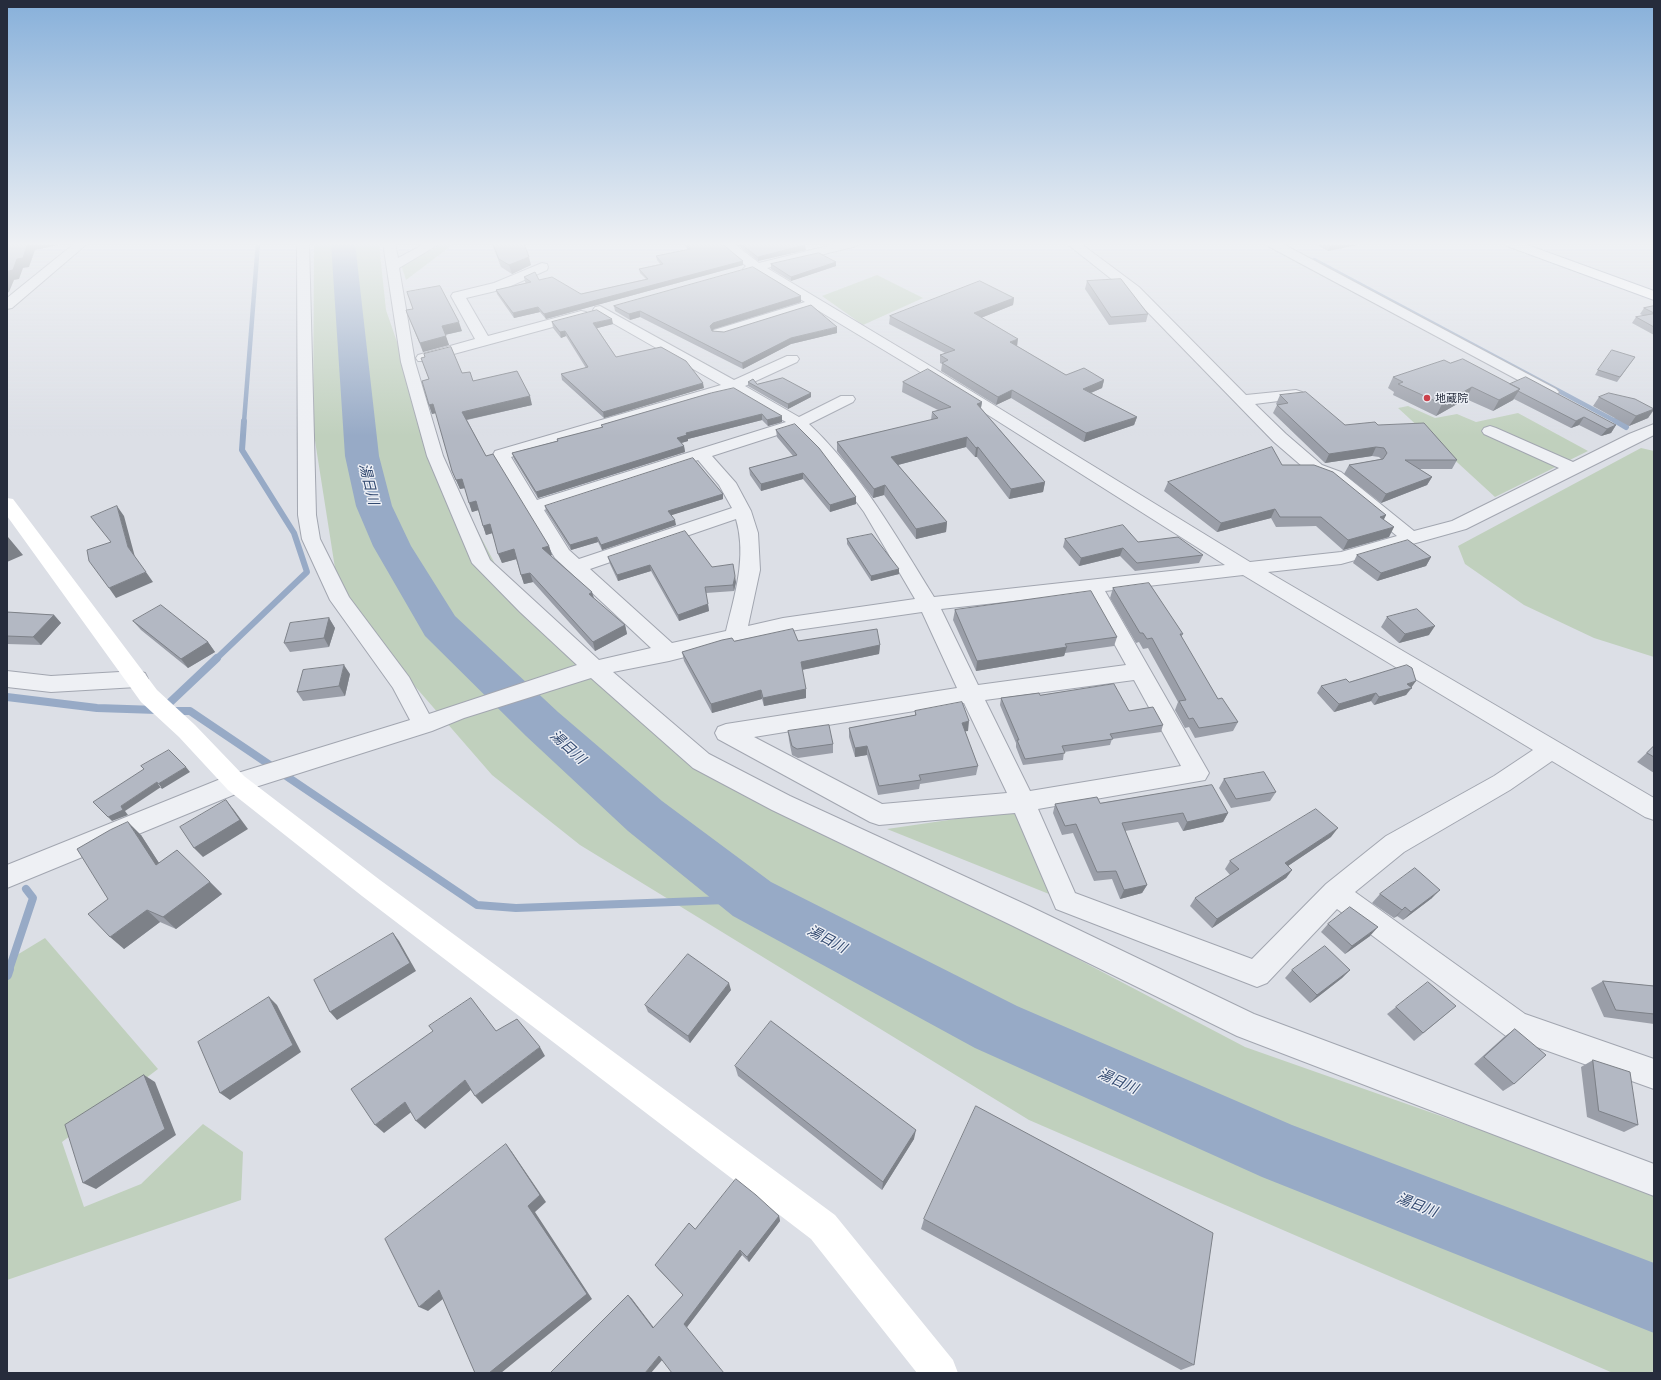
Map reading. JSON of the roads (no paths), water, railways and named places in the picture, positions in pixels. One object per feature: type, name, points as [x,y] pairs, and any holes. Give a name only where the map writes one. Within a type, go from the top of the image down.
[{"type":"street","points":[[304,307],[307,516],[312,539],[340,600],[401,683],[424,725]]},
{"type":"street","points":[[399,307],[408,362],[436,456],[462,512],[482,563],[589,671],[701,761],[781,803],[1026,918],[1247,1026],[1654,1180]]},
{"type":"street","points":[[464,307],[484,342]]},
{"type":"street","points":[[719,333],[802,307]]},
{"type":"street","points":[[823,307],[1246,568],[1654,810]]},
{"type":"street","points":[[1151,307],[1280,438],[1316,469],[1335,476],[1412,539]]},
{"type":"street","points":[[1392,307],[1565,400]]},
{"type":"street","points":[[408,362],[608,308],[733,386],[799,423],[826,450],[872,511],[928,604],[1023,802],[1065,901],[1256,974],[1334,892],[1395,844],[1502,783],[1551,750]]},
{"type":"street","points":[[668,653],[562,554],[501,455],[733,386],[792,359]]},
{"type":"street","points":[[1243,400],[1296,395]]},
{"type":"street","points":[[532,507],[702,455],[799,423],[847,399]]},
{"type":"street","points":[[7,877],[247,780],[424,725],[456,712],[589,671],[783,625],[928,604],[1341,558],[1459,525],[1573,468],[1628,433],[1654,430]]},
{"type":"street","points":[[1490,431],[1573,468]]},
{"type":"street","points":[[1628,433],[1654,444]]},
{"type":"street","points":[[702,455],[727,483],[742,511],[749,532],[750,570],[735,636]]},
{"type":"street","points":[[1322,471],[1350,466]]},
{"type":"street","points":[[7,503],[137,679],[163,709],[371,888],[823,1227],[940,1373]]},
{"type":"street","points":[[576,567],[742,511]]},
{"type":"street","points":[[1092,585],[1197,773],[1023,802],[879,814],[726,733],[971,694],[1140,671]]},
{"type":"street","points":[[7,679],[51,684],[137,679]]},
{"type":"street","points":[[1334,892],[1516,1026],[1654,1074]]},
{"type":"waterway","points":[[244,422],[253,307]]},
{"type":"waterway","name":"湯日川","points":[[349,307],[362,456],[374,506],[392,546],[440,626],[542,724],[645,816],[752,899],[996,1027],[1285,1154],[1654,1298]]},
{"type":"waterway","points":[[1403,307],[1617,422]]},
{"type":"waterway","points":[[216,659],[307,572],[294,533],[242,450],[244,421]]},
{"type":"waterway","points":[[1616,421],[1626,427]]},
{"type":"waterway","points":[[163,709],[217,658]]},
{"type":"waterway","points":[[7,697],[97,708],[157,710]]},
{"type":"waterway","points":[[172,711],[190,711],[477,905],[516,908],[752,899]]},
{"type":"waterway","points":[[9,970],[33,898],[26,889]]},
{"type":"waterway","points":[[7,975],[9,969]]},
{"type":"place","name":"地蔵院","points":[[1427,398]]}]
